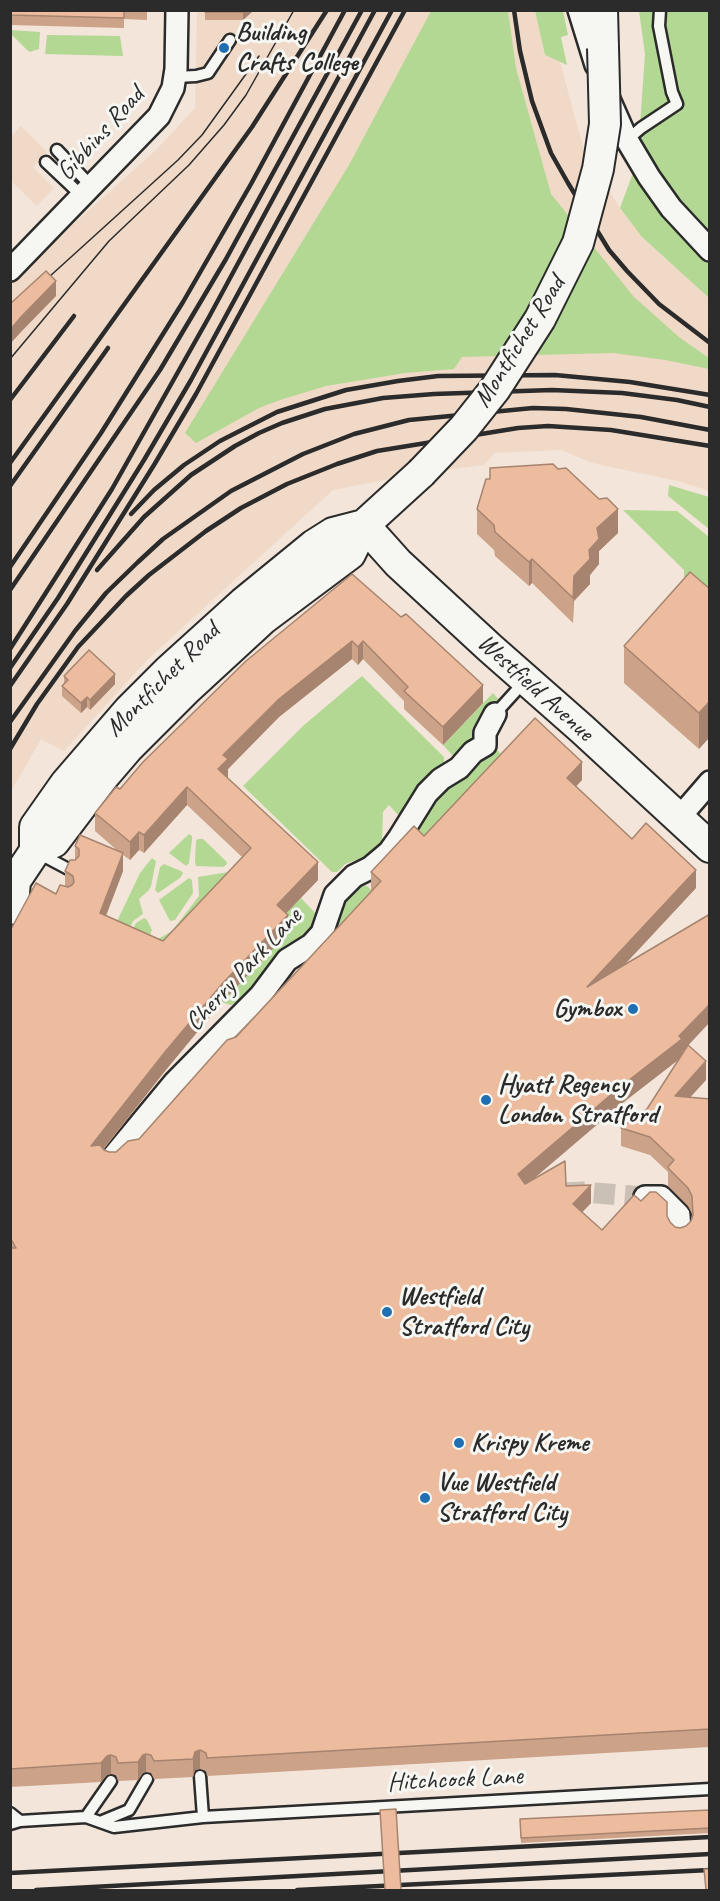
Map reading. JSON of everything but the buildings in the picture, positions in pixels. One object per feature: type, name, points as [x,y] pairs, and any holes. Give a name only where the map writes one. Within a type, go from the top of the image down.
[{"type":"street","name":"Gibbins Road","points":[[10,270],[159,116],[173,88],[175,77],[177,10]]},
{"type":"street","points":[[579,10],[596,66],[627,140],[671,208],[710,250]]},
{"type":"street","name":"Montfichet Road","points":[[15,889],[35,851],[54,842],[122,755],[187,689],[263,620],[350,554],[364,525],[421,473],[464,428],[495,389],[540,319],[578,243],[598,169],[605,124],[602,10]]},
{"type":"street","name":"Westfield Avenue","points":[[364,525],[398,563],[710,847]]},
{"type":"street","name":"Cherry Park Lane","points":[[112,1158],[174,1083],[260,996],[287,960],[311,945],[322,933],[335,895],[354,876],[370,868],[389,852],[427,793],[441,779],[459,768],[473,753],[485,745],[485,733],[495,714]]},
{"type":"street","points":[[678,819],[710,783]]},
{"type":"street","points":[[645,1197],[661,1197],[678,1215],[680,1233]]},
{"type":"lane","points":[[627,140],[677,104],[672,92],[659,26],[660,10]]},
{"type":"lane","points":[[175,77],[196,76],[208,72],[230,40]]},
{"type":"lane","points":[[57,150],[87,191]]},
{"type":"lane","points":[[46,162],[87,191]]},
{"type":"lane","points":[[495,714],[525,680]]},
{"type":"lane","points":[[35,851],[72,871]]},
{"type":"lane","points":[[200,1776],[203,1817]]},
{"type":"lane","points":[[100,1822],[129,1810],[147,1779]]},
{"type":"lane","points":[[86,1817],[111,1781]]},
{"type":"lane","name":"Hitchcock Lane","points":[[10,1813],[15,1822],[86,1817],[114,1827],[203,1817],[710,1790]]},
{"type":"shaded area","points":[[197,11],[535,11],[545,55],[560,62],[584,150],[620,208],[642,237],[709,298],[709,491],[678,481],[592,463],[561,450],[495,453],[484,465],[421,473],[333,490],[147,660],[64,751],[41,739],[11,792],[11,284],[39,255],[156,150],[195,108]]},
{"type":"shaded area","points":[[21,126],[47,152],[33,167],[54,188],[37,206],[11,181],[11,136]]},
{"type":"green space","points":[[431,11],[508,11],[516,68],[551,194],[634,297],[679,337],[709,358],[709,369],[613,353],[462,357],[454,369],[405,373],[326,386],[280,400],[259,408],[196,443],[185,433],[349,165]]},
{"type":"green space","points":[[535,11],[563,11],[568,35],[561,37],[567,65],[545,55]]},
{"type":"green space","points":[[639,11],[709,11],[709,298],[642,237],[620,208],[633,173],[640,125],[645,54]]},
{"type":"green space","points":[[10,30],[40,32],[39,49],[30,52],[11,34]]},
{"type":"green space","points":[[47,35],[120,36],[123,56],[45,54]]},
{"type":"green space","points":[[669,485],[709,497],[709,529],[668,496]]},
{"type":"green space","points":[[623,510],[677,511],[709,537],[709,600],[684,577],[684,570]]},
{"type":"green space","points":[[362,676],[444,757],[444,763],[441,769],[424,778],[403,816],[397,814],[389,805],[383,812],[382,841],[373,854],[345,864],[337,872],[332,872],[243,786],[303,726]]},
{"type":"green space","points":[[493,693],[500,701],[477,728],[465,753],[456,758],[443,745]]},
{"type":"green space","points":[[493,750],[498,751],[508,761],[424,854],[414,827],[434,798],[468,768]]},
{"type":"green space","points":[[189,834],[192,840],[189,863],[186,866],[169,853]]},
{"type":"green space","points":[[203,839],[227,862],[226,865],[223,867],[196,866],[196,841]]},
{"type":"green space","points":[[152,858],[156,861],[151,886],[139,899],[143,914],[133,921],[127,933],[132,931],[136,923],[144,918],[152,930],[150,935],[158,939],[172,931],[199,896],[198,877],[229,872],[157,956],[110,936],[140,873]]},
{"type":"green space","points":[[164,864],[183,873],[180,878],[158,893],[155,890],[160,867]]},
{"type":"green space","points":[[189,878],[192,880],[193,893],[175,920],[170,921],[159,900]]},
{"type":"green space","points":[[363,885],[381,900],[338,946],[329,930],[340,906],[353,889]]},
{"type":"green space","points":[[301,898],[316,914],[315,929],[297,944],[286,948],[247,996],[231,1005],[222,1002],[287,933],[277,923]]},
{"type":"tunnel","points":[[563,1193],[583,1192],[645,1197],[645,1213]]},
{"type":"tram line","points":[[10,359],[109,241],[189,165],[224,125],[246,95],[294,10]]},
{"type":"tram line","points":[[38,287],[178,160],[202,135],[259,56]]},
{"type":"railway","points":[[10,463],[252,127],[327,10]]},
{"type":"railway","points":[[10,567],[101,433],[183,302],[251,184],[345,10]]},
{"type":"railway","points":[[10,590],[160,370],[226,259],[362,10]]},
{"type":"railway","points":[[10,649],[112,489],[209,317],[375,10]]},
{"type":"railway","points":[[10,668],[58,598],[191,380],[392,10]]},
{"type":"railway","points":[[10,686],[67,604],[196,394],[405,10]]},
{"type":"railway","points":[[514,10],[520,51],[532,101],[551,153],[568,183],[609,250],[627,271],[659,304],[710,343]]},
{"type":"railway","points":[[10,400],[74,316]]},
{"type":"railway","points":[[10,486],[108,348]]},
{"type":"railway","points":[[131,514],[154,490],[184,465],[220,441],[277,412],[346,390],[438,376],[555,375],[630,382],[710,395]]},
{"type":"railway","points":[[97,570],[144,517],[191,475],[259,433],[325,409],[383,398],[552,390],[622,393],[710,407]]},
{"type":"railway","points":[[10,722],[75,631],[106,593],[163,539],[231,491],[303,454],[354,434],[409,420],[533,408],[641,417],[710,430]]},
{"type":"railway","points":[[10,749],[37,704],[78,647],[126,596],[206,531],[241,508],[287,484],[377,451],[518,428],[548,426],[611,430],[710,446]]},
{"type":"railway","points":[[10,1873],[710,1837]]},
{"type":"railway","points":[[36,1890],[710,1854]]},
{"type":"railway","points":[[297,1890],[710,1870]]},
{"type":"place","name":"Building Crafts College","points":[[224,48]]},
{"type":"place","name":"Gymbox","points":[[633,1009]]},
{"type":"place","name":"Hyatt Regency London Stratford","points":[[486,1100]]},
{"type":"place","name":"Westfield Stratford City","points":[[387,1312]]},
{"type":"place","name":"Krispy Kreme","points":[[459,1443]]},
{"type":"place","name":"Vue Westfield Stratford City","points":[[425,1498]]}]
